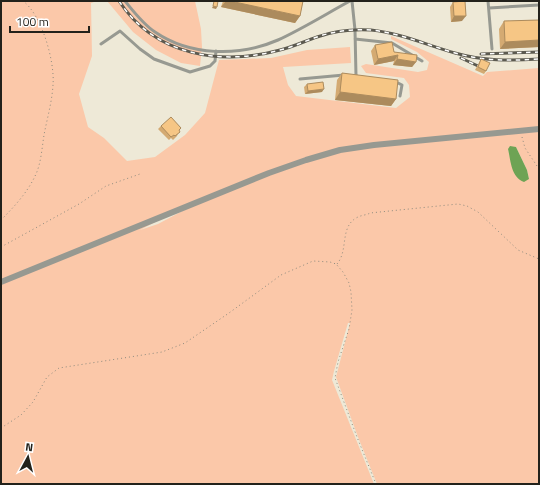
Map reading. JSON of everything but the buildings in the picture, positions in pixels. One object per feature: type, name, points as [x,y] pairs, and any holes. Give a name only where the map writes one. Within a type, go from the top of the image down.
[{"type":"street","points":[[1,282],[269,173],[340,150],[374,145],[539,129]]},
{"type":"lane","points":[[125,1],[137,17],[154,31],[169,40],[201,51],[239,50],[261,46],[277,40],[351,1],[355,40],[356,76]]},
{"type":"lane","points":[[488,1],[492,49]]},
{"type":"lane","points":[[489,8],[539,5]]},
{"type":"lane","points":[[101,44],[120,31],[154,59],[190,72],[210,66],[215,61],[216,51]]},
{"type":"lane","points":[[355,40],[392,43],[422,62]]},
{"type":"lane","points":[[300,79],[337,75],[363,77]]},
{"type":"lane","points":[[387,80],[394,81],[402,85],[400,96]]},
{"type":"path","points":[[1,220],[26,191],[36,174],[54,83],[46,38],[36,16],[23,1]]},
{"type":"path","points":[[520,131],[525,148],[539,169]]},
{"type":"path","points":[[1,247],[79,204],[106,186],[140,174]]},
{"type":"path","points":[[336,264],[340,260],[344,249],[345,233],[348,226],[358,217],[370,214],[458,204],[467,206],[478,212],[518,250],[539,259]]},
{"type":"path","points":[[1,428],[21,415],[33,402],[47,377],[59,368],[162,352],[185,343],[281,275],[313,261],[330,262],[336,264],[349,282],[352,310],[349,329],[338,362],[335,378],[376,484]]},
{"type":"shaded area","points":[[1,1],[97,1],[91,3],[92,56],[79,94],[88,127],[104,138],[127,161],[155,157],[185,135],[205,113],[219,60],[271,58],[307,50],[350,47],[351,63],[283,67],[288,85],[296,96],[396,108],[410,97],[409,85],[404,78],[366,73],[361,66],[366,64],[418,72],[427,70],[429,62],[417,52],[391,39],[391,36],[483,76],[487,72],[539,68],[539,484],[377,484],[336,377],[350,323],[348,323],[332,380],[374,484],[1,484]],"holes":[[[516,147],[527,170],[529,179],[511,161],[508,149]],[[203,197],[205,199],[158,224],[140,230]]]},
{"type":"shaded area","points":[[107,1],[195,1],[201,29],[202,47],[200,66],[181,63],[156,50],[133,32]]},
{"type":"shaded area","points":[[510,146],[516,147],[527,170],[529,179],[524,182],[516,177],[512,168],[508,149]]},
{"type":"railway","points":[[119,1],[134,20],[151,34],[170,45],[191,52],[213,56],[235,57],[258,55],[285,49],[330,33],[350,30],[371,30],[392,34],[476,58],[507,60],[539,59]]},
{"type":"railway","points":[[481,54],[539,52]]},
{"type":"railway","points":[[461,58],[478,66]]}]
